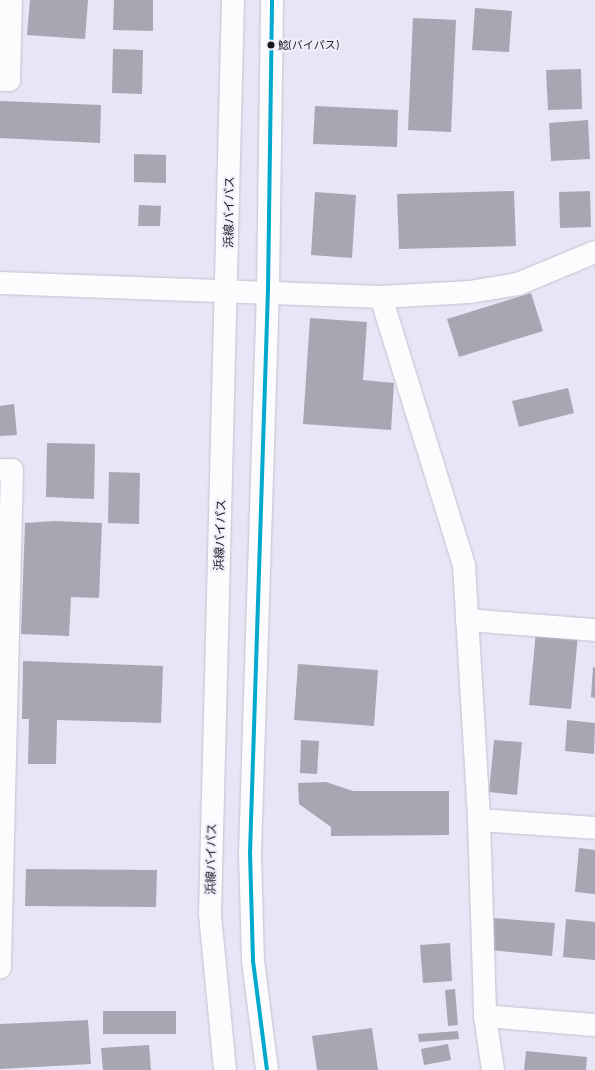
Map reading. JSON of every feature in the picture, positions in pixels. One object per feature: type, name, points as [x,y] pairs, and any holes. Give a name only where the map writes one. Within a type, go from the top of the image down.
[{"type":"main road","points":[[0,80],[9,80],[11,0]]},
{"type":"main road","name":"浜線バイパス","points":[[225,1070],[210,914],[228,289],[233,0]]},
{"type":"main road","points":[[267,1070],[253,960],[250,853],[268,290],[272,0]]},
{"type":"main road","points":[[0,283],[268,290],[381,297],[470,292],[518,284],[595,252]]},
{"type":"main road","points":[[381,297],[464,565],[466,620],[479,820],[485,1016],[493,1070]]},
{"type":"main road","points":[[0,470],[12,470],[4,648],[0,968]]},
{"type":"main road","points":[[466,620],[595,630]]},
{"type":"main road","points":[[479,820],[595,828]]},
{"type":"main road","points":[[485,1016],[595,1025]]},
{"type":"building","points":[[30,0],[88,0],[85,39],[27,35]]},
{"type":"building","points":[[114,0],[153,0],[153,31],[113,30]]},
{"type":"building","points":[[475,8],[512,11],[509,52],[472,50]]},
{"type":"building","points":[[413,18],[456,20],[451,132],[408,130]]},
{"type":"building","points":[[113,49],[143,50],[142,94],[112,93]]},
{"type":"building","points":[[581,69],[582,109],[548,110],[546,70]]},
{"type":"building","points":[[0,101],[101,105],[100,143],[0,138]]},
{"type":"building","points":[[315,106],[398,110],[397,147],[313,144]]},
{"type":"building","points":[[588,120],[590,159],[551,161],[549,123]]},
{"type":"building","points":[[134,154],[166,155],[166,183],[134,182]]},
{"type":"building","points":[[514,191],[516,246],[399,249],[397,194]]},
{"type":"building","points":[[590,191],[591,227],[560,228],[559,192]]},
{"type":"building","points":[[315,192],[356,195],[352,258],[311,255]]},
{"type":"building","points":[[139,205],[161,206],[160,226],[138,226]]},
{"type":"building","points":[[531,293],[543,331],[459,357],[447,319]]},
{"type":"building","points":[[310,318],[367,322],[363,380],[394,383],[391,430],[303,424]]},
{"type":"building","points":[[568,388],[574,413],[519,427],[512,401]]},
{"type":"building","points":[[14,404],[17,435],[0,436],[0,406]]},
{"type":"building","points":[[47,443],[95,444],[94,499],[46,497]]},
{"type":"building","points":[[109,472],[140,473],[139,524],[108,523]]},
{"type":"building","points":[[54,521],[102,523],[99,598],[71,597],[69,636],[21,634],[25,523]]},
{"type":"building","points":[[536,631],[578,635],[571,709],[529,705]]},
{"type":"building","points":[[23,661],[163,666],[161,723],[57,720],[56,764],[28,764],[29,719],[22,719]]},
{"type":"building","points":[[298,664],[378,670],[374,726],[294,720]]},
{"type":"building","points":[[593,667],[595,668],[595,698],[591,697]]},
{"type":"building","points":[[567,720],[595,723],[594,754],[565,751]]},
{"type":"building","points":[[301,740],[319,741],[317,774],[300,773]]},
{"type":"building","points":[[494,740],[522,742],[517,795],[489,792]]},
{"type":"building","points":[[326,782],[353,791],[449,791],[449,835],[331,836],[331,827],[299,804],[298,783]]},
{"type":"building","points":[[579,848],[595,850],[595,894],[575,892]]},
{"type":"building","points":[[26,869],[157,870],[156,907],[25,906]]},
{"type":"building","points":[[493,918],[555,923],[552,956],[490,950]]},
{"type":"building","points":[[566,919],[595,922],[595,960],[563,957]]},
{"type":"building","points":[[450,943],[452,981],[423,983],[420,945]]},
{"type":"building","points":[[455,989],[458,1025],[448,1026],[445,990]]},
{"type":"building","points":[[103,1011],[176,1011],[176,1034],[103,1034]]},
{"type":"building","points":[[88,1020],[91,1064],[0,1069],[0,1024]]},
{"type":"building","points":[[372,1028],[378,1070],[317,1070],[312,1036]]},
{"type":"building","points":[[458,1031],[459,1039],[419,1042],[418,1034]]},
{"type":"building","points":[[448,1044],[451,1060],[424,1065],[421,1049]]},
{"type":"building","points":[[149,1045],[151,1070],[103,1070],[101,1048]]},
{"type":"building","points":[[526,1051],[587,1057],[586,1070],[524,1070]]},
{"type":"transit line","points":[[267,1070],[253,960],[250,853],[268,290],[272,0]]},
{"type":"place","name":"鯰(バイパス)","points":[[271,45]]}]
